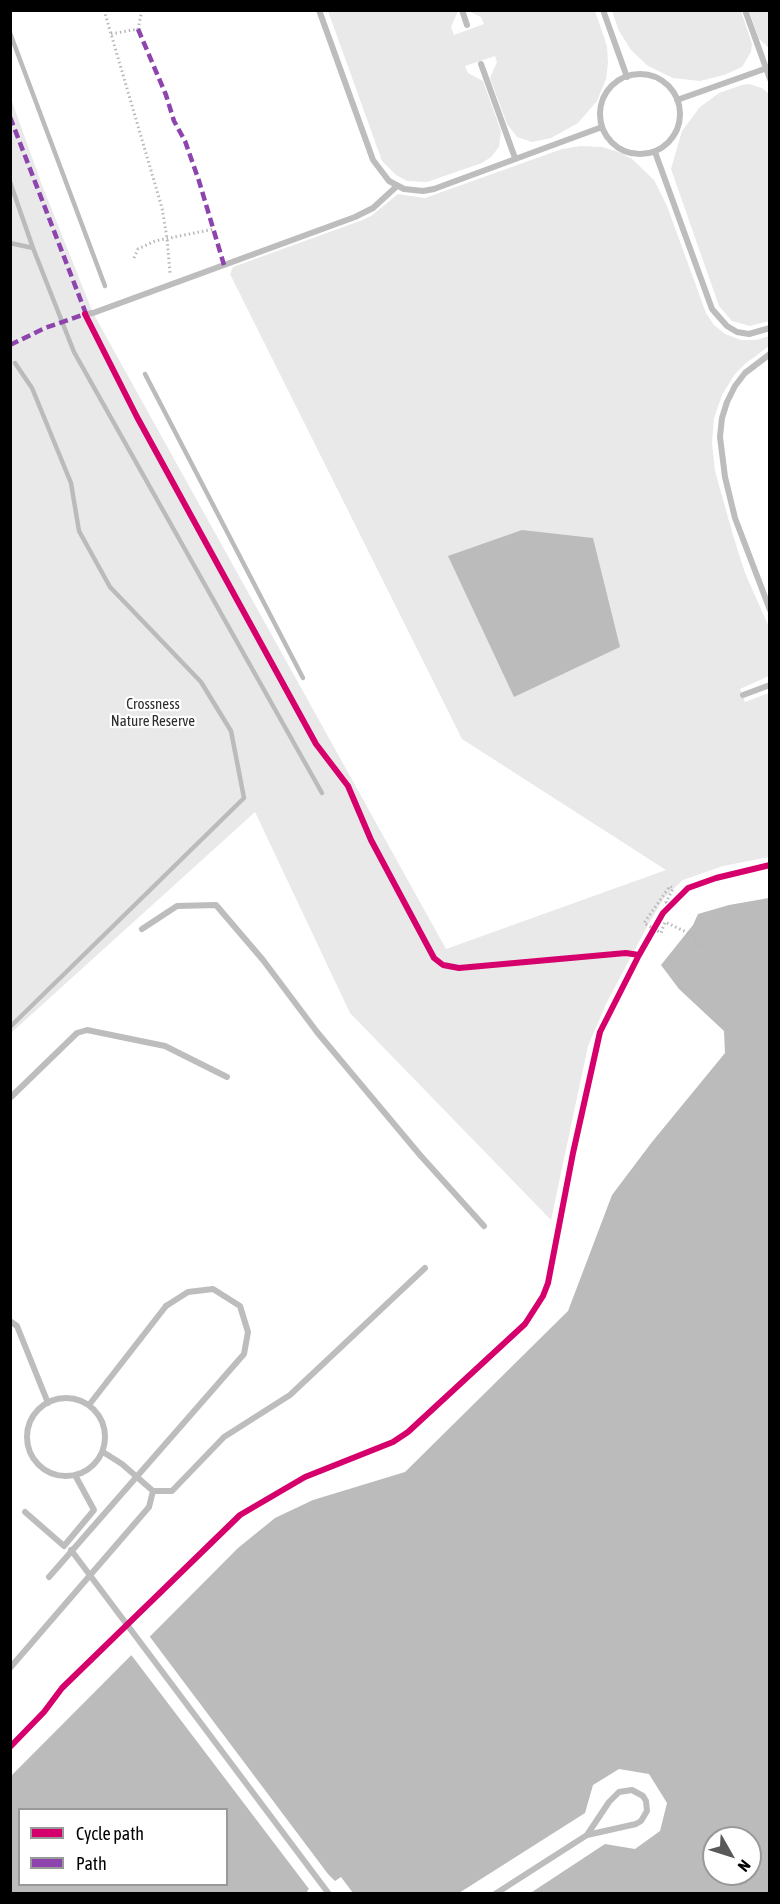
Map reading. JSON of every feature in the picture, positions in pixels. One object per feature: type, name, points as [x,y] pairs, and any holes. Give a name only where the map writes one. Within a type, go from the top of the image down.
[{"type":"lane","points":[[319,10],[373,160],[382,174],[396,186],[413,190],[434,189],[602,127]]},
{"type":"lane","points":[[462,10],[467,25]]},
{"type":"lane","points":[[603,10],[627,77]]},
{"type":"lane","points":[[745,10],[768,68],[770,79]]},
{"type":"lane","points":[[481,64],[515,158]]},
{"type":"lane","points":[[677,100],[768,68]]},
{"type":"lane","points":[[644,74],[657,78],[668,85],[677,100],[680,122],[675,135],[655,152],[629,153],[608,138],[602,127],[600,114],[603,101],[609,90],[618,81],[627,77],[644,74]]},
{"type":"lane","points":[[655,152],[712,309],[727,326],[737,332],[749,333],[770,328]]},
{"type":"lane","points":[[85,314],[365,213],[381,202],[396,186]]},
{"type":"lane","points":[[770,354],[745,373],[735,386],[724,410],[720,437],[724,477],[735,518],[770,610]]},
{"type":"lane","points":[[743,695],[770,685]]},
{"type":"lane","points":[[142,929],[177,906],[216,906],[263,960],[317,1032],[420,1155],[484,1226]]},
{"type":"lane","points":[[10,1098],[77,1033],[87,1030],[165,1046],[227,1077]]},
{"type":"lane","points":[[103,1452],[122,1464],[153,1491],[172,1491],[224,1437],[290,1395],[425,1268]]},
{"type":"lane","points":[[49,1577],[244,1354],[248,1332],[240,1306],[213,1289],[188,1292],[166,1306],[89,1405]]},
{"type":"lane","points":[[10,1321],[17,1326],[48,1402]]},
{"type":"lane","points":[[55,1399],[77,1399],[89,1405],[101,1417],[106,1436],[103,1452],[84,1472],[57,1476],[36,1464],[31,1457],[26,1441],[26,1430],[34,1413],[48,1402],[55,1399]]},
{"type":"lane","points":[[25,1512],[64,1546],[94,1510],[75,1475]]},
{"type":"lane","points":[[10,1668],[149,1507],[153,1491]]},
{"type":"lane","points":[[71,1550],[329,1893]]},
{"type":"lane","points":[[495,1893],[587,1835],[641,1821],[647,1811],[643,1796],[632,1790],[619,1792],[609,1802],[587,1835]]},
{"type":"path","points":[[104,10],[162,208],[168,239],[170,275],[173,283]]},
{"type":"path","points":[[111,34],[138,29],[142,10]]},
{"type":"path","points":[[134,258],[138,249],[155,241],[214,230]]},
{"type":"path","points":[[670,906],[666,902],[673,890],[670,886],[644,923],[661,933],[665,922],[697,937],[694,943],[701,946],[703,943]]},
{"type":"path","points":[[649,938],[676,900]]},
{"type":"green space","points":[[328,11],[458,11],[451,27],[454,35],[484,24],[481,17],[468,11],[595,11],[607,46],[606,79],[597,101],[578,123],[551,138],[532,142],[517,137],[507,124],[490,78],[497,62],[495,56],[465,66],[468,73],[483,81],[501,131],[499,147],[482,163],[427,182],[407,181],[396,175],[382,161]]},
{"type":"green space","points":[[612,11],[741,11],[752,44],[751,52],[742,67],[724,75],[700,81],[673,78],[648,66],[631,50],[619,31]]},
{"type":"green space","points":[[749,11],[769,11],[769,48],[759,39]]},
{"type":"green space","points":[[749,84],[762,88],[770,95],[769,321],[750,326],[732,321],[719,306],[671,169],[682,131],[700,107],[719,93]]},
{"type":"green space","name":"Crossness Nature Reserve","points":[[10,96],[42,185],[93,313],[446,949],[666,870],[462,739],[230,274],[233,267],[360,221],[371,216],[398,194],[425,198],[562,149],[580,146],[602,147],[632,159],[654,180],[667,206],[706,313],[714,325],[725,334],[741,340],[756,340],[769,336],[769,346],[735,374],[722,395],[714,418],[712,443],[715,471],[733,535],[745,573],[769,627],[769,676],[740,689],[745,702],[769,693],[769,857],[723,866],[683,880],[664,898],[607,1002],[588,1046],[551,1220],[350,1013],[255,812],[11,1033]]},
{"type":"shaded area","points":[[522,530],[593,538],[620,647],[514,697],[448,556]]},
{"type":"shaded area","points":[[769,898],[769,1893],[11,1894],[11,1776],[238,1548],[275,1518],[313,1500],[405,1472],[568,1311],[612,1195],[725,1053],[724,1031],[679,989],[661,965],[693,925],[698,914],[729,905]]},
{"type":"pier","points":[[147,1633],[328,1874],[335,1881],[341,1877],[353,1893],[309,1893],[307,1891],[309,1889],[129,1652]]},
{"type":"pier","points":[[619,1769],[649,1774],[667,1803],[660,1831],[635,1849],[605,1844],[529,1894],[459,1893],[585,1813],[593,1785]]},
{"type":"waterway","points":[[10,33],[105,286]]},
{"type":"waterway","points":[[10,182],[74,352],[322,793]]},
{"type":"waterway","points":[[10,243],[33,248]]},
{"type":"waterway","points":[[10,1027],[244,798],[231,731],[201,682],[110,587],[79,531],[71,483],[32,388],[15,363]]},
{"type":"waterway","points":[[145,374],[303,678]]},
{"type":"marked path","points":[[138,29],[166,95],[174,121],[185,141],[224,265]]},
{"type":"marked path","points":[[10,117],[88,319]]},
{"type":"marked path","points":[[10,345],[45,328],[85,314]]},
{"type":"cycle path","points":[[85,314],[137,417],[316,744],[348,786],[371,840],[434,958],[443,965],[459,968],[626,953],[639,955]]},
{"type":"cycle path","points":[[10,1747],[44,1712],[62,1688],[240,1515],[305,1477],[393,1442],[408,1432],[525,1324],[543,1296],[548,1283],[573,1153],[600,1032],[639,955],[663,913],[688,888],[716,878],[770,865]]}]
